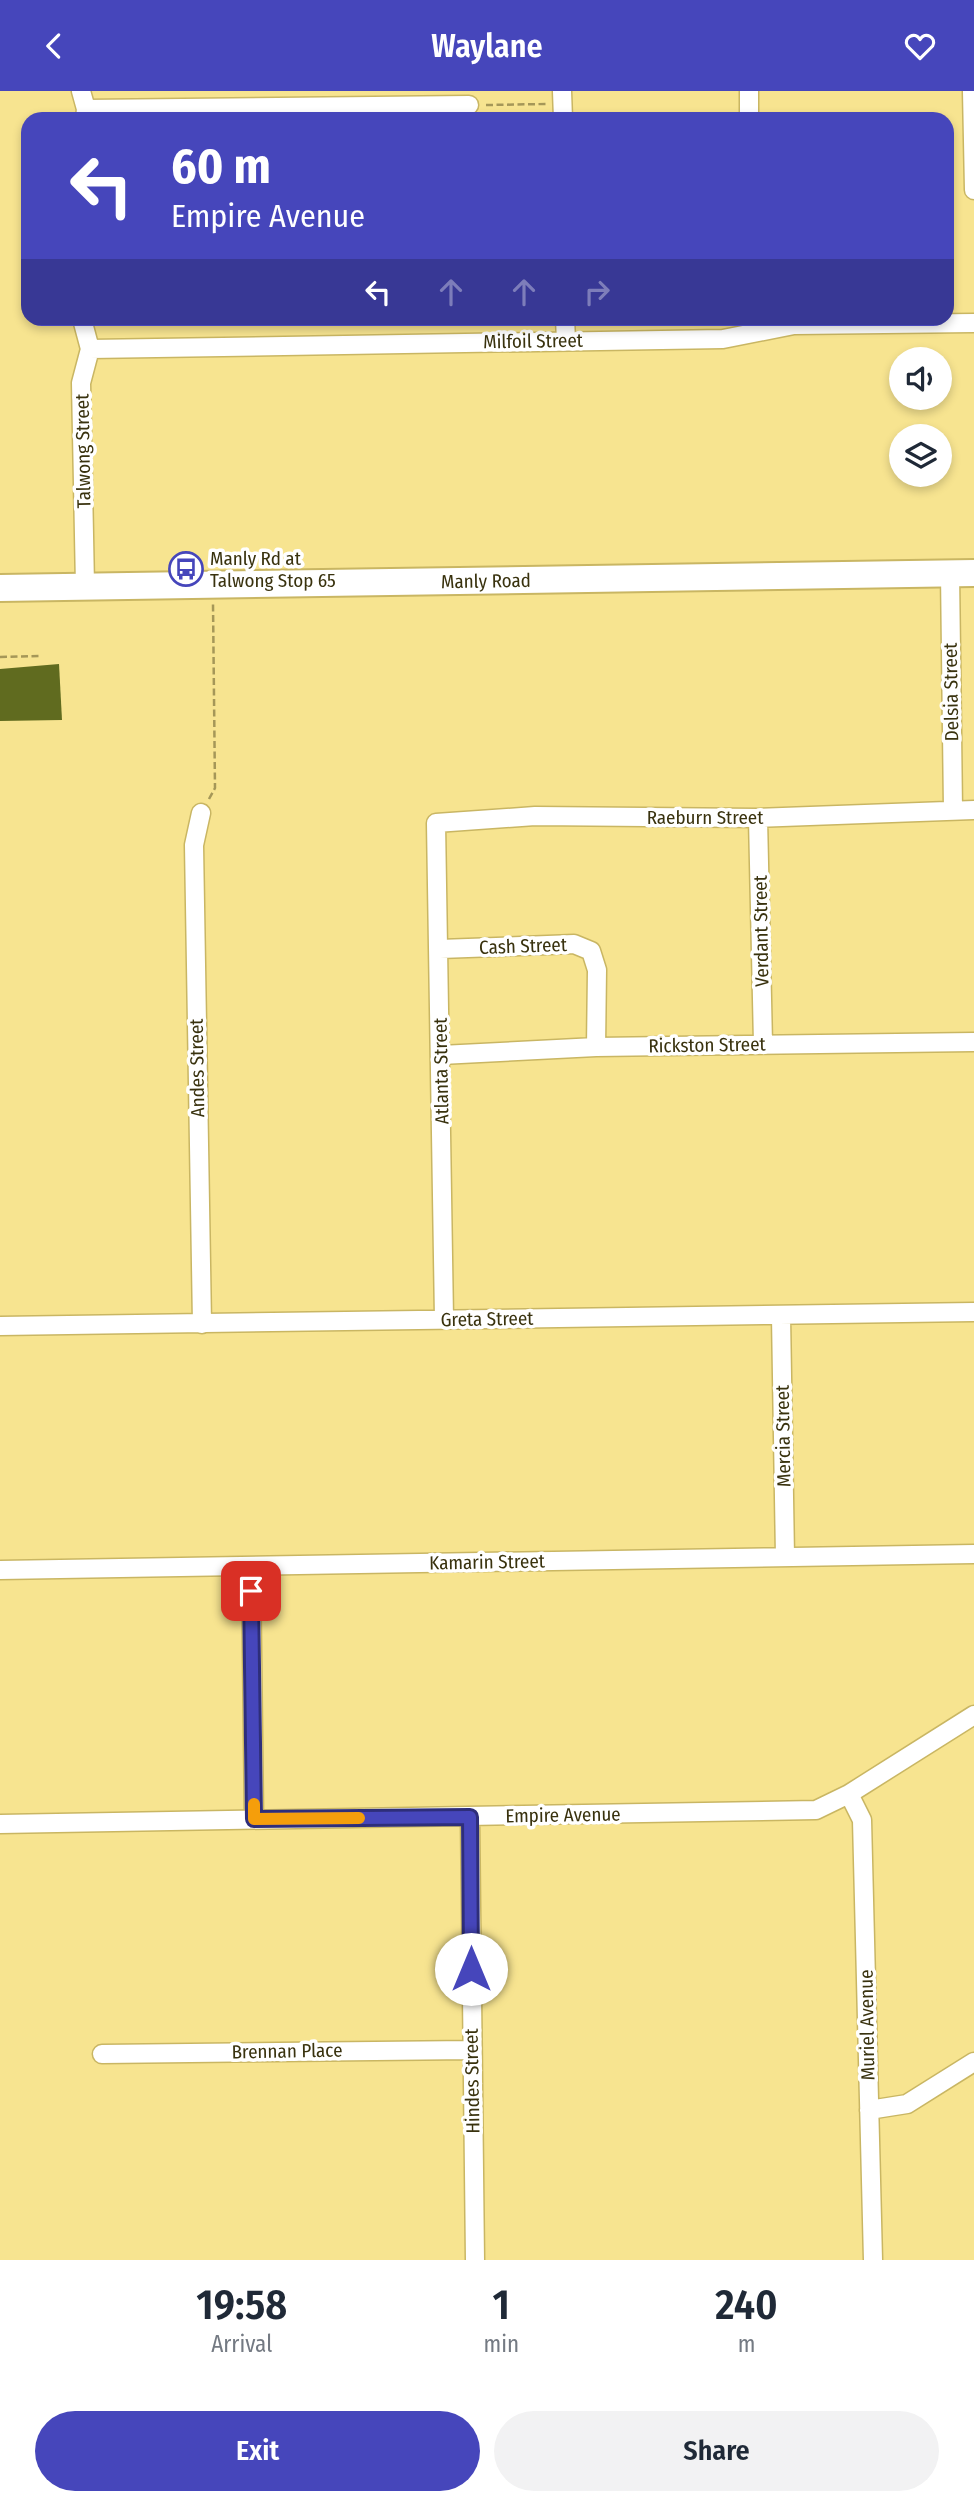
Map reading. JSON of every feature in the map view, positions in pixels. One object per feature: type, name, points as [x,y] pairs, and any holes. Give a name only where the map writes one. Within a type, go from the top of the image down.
[{"type":"main road","name":"Manly Road","points":[[0,588],[962,573]]},
{"type":"street","points":[[81,91],[85,112]]},
{"type":"street","points":[[749,91],[750,112]]},
{"type":"street","points":[[972,91],[974,190]]},
{"type":"street","points":[[170,112],[469,105]]},
{"type":"street","name":"Milfoil Street","points":[[954,323],[974,323]]},
{"type":"street","name":"Talwong Street","points":[[84,326],[90,349],[81,383],[85,586]]},
{"type":"street","points":[[565,326],[566,340]]},
{"type":"street","name":"Milfoil Street","points":[[90,349],[723,339],[754,326]]},
{"type":"street","name":"Delsia Street","points":[[953,810],[962,573]]},
{"type":"street","name":"Raeburn Street","points":[[436,823],[535,816],[758,818],[974,810]]},
{"type":"street","name":"Andes Street","points":[[201,813],[194,845],[202,1324]]},
{"type":"street","name":"Verdant Street","points":[[758,818],[763,1044]]},
{"type":"street","name":"Atlanta Street","points":[[436,823],[444,1319]]},
{"type":"street","name":"Cash Street","points":[[440,949],[574,944],[591,951],[597,970],[596,1047]]},
{"type":"street","name":"Rickston Street","points":[[441,1055],[596,1047],[974,1042]]},
{"type":"street","name":"Greta Street","points":[[0,1326],[974,1312]]},
{"type":"street","name":"Mercia Street","points":[[781,1316],[785,1557]]},
{"type":"street","name":"Kamarin Street","points":[[0,1570],[974,1554]]},
{"type":"street","points":[[251,1566],[254,1819]]},
{"type":"street","name":"Empire Avenue","points":[[0,1823],[816,1810],[849,1794],[974,1715]]},
{"type":"street","name":"Muriel Avenue","points":[[849,1794],[862,1820],[873,2260]]},
{"type":"street","name":"Hindes Street","points":[[470,1817],[475,2260]]},
{"type":"street","name":"Brennan Place","points":[[102,2054],[471,2050]]},
{"type":"street","points":[[869,2110],[907,2105],[974,2063]]},
{"type":"path","points":[[469,105],[562,105]]},
{"type":"path","points":[[201,813],[215,788],[213,604]]},
{"type":"path","points":[[0,657],[41,656]]},
{"type":"building","points":[[59,664],[62,720],[0,721],[0,669]]},
{"type":"slow traffic","points":[[254,1804],[254,1819],[359,1818]]},
{"type":"place","name":"Manly Rd at Talwong Stop 65","points":[[186,569]]},
{"type":"route","points":[[251,1591],[254,1819],[470,1817],[471,1969]]}]
